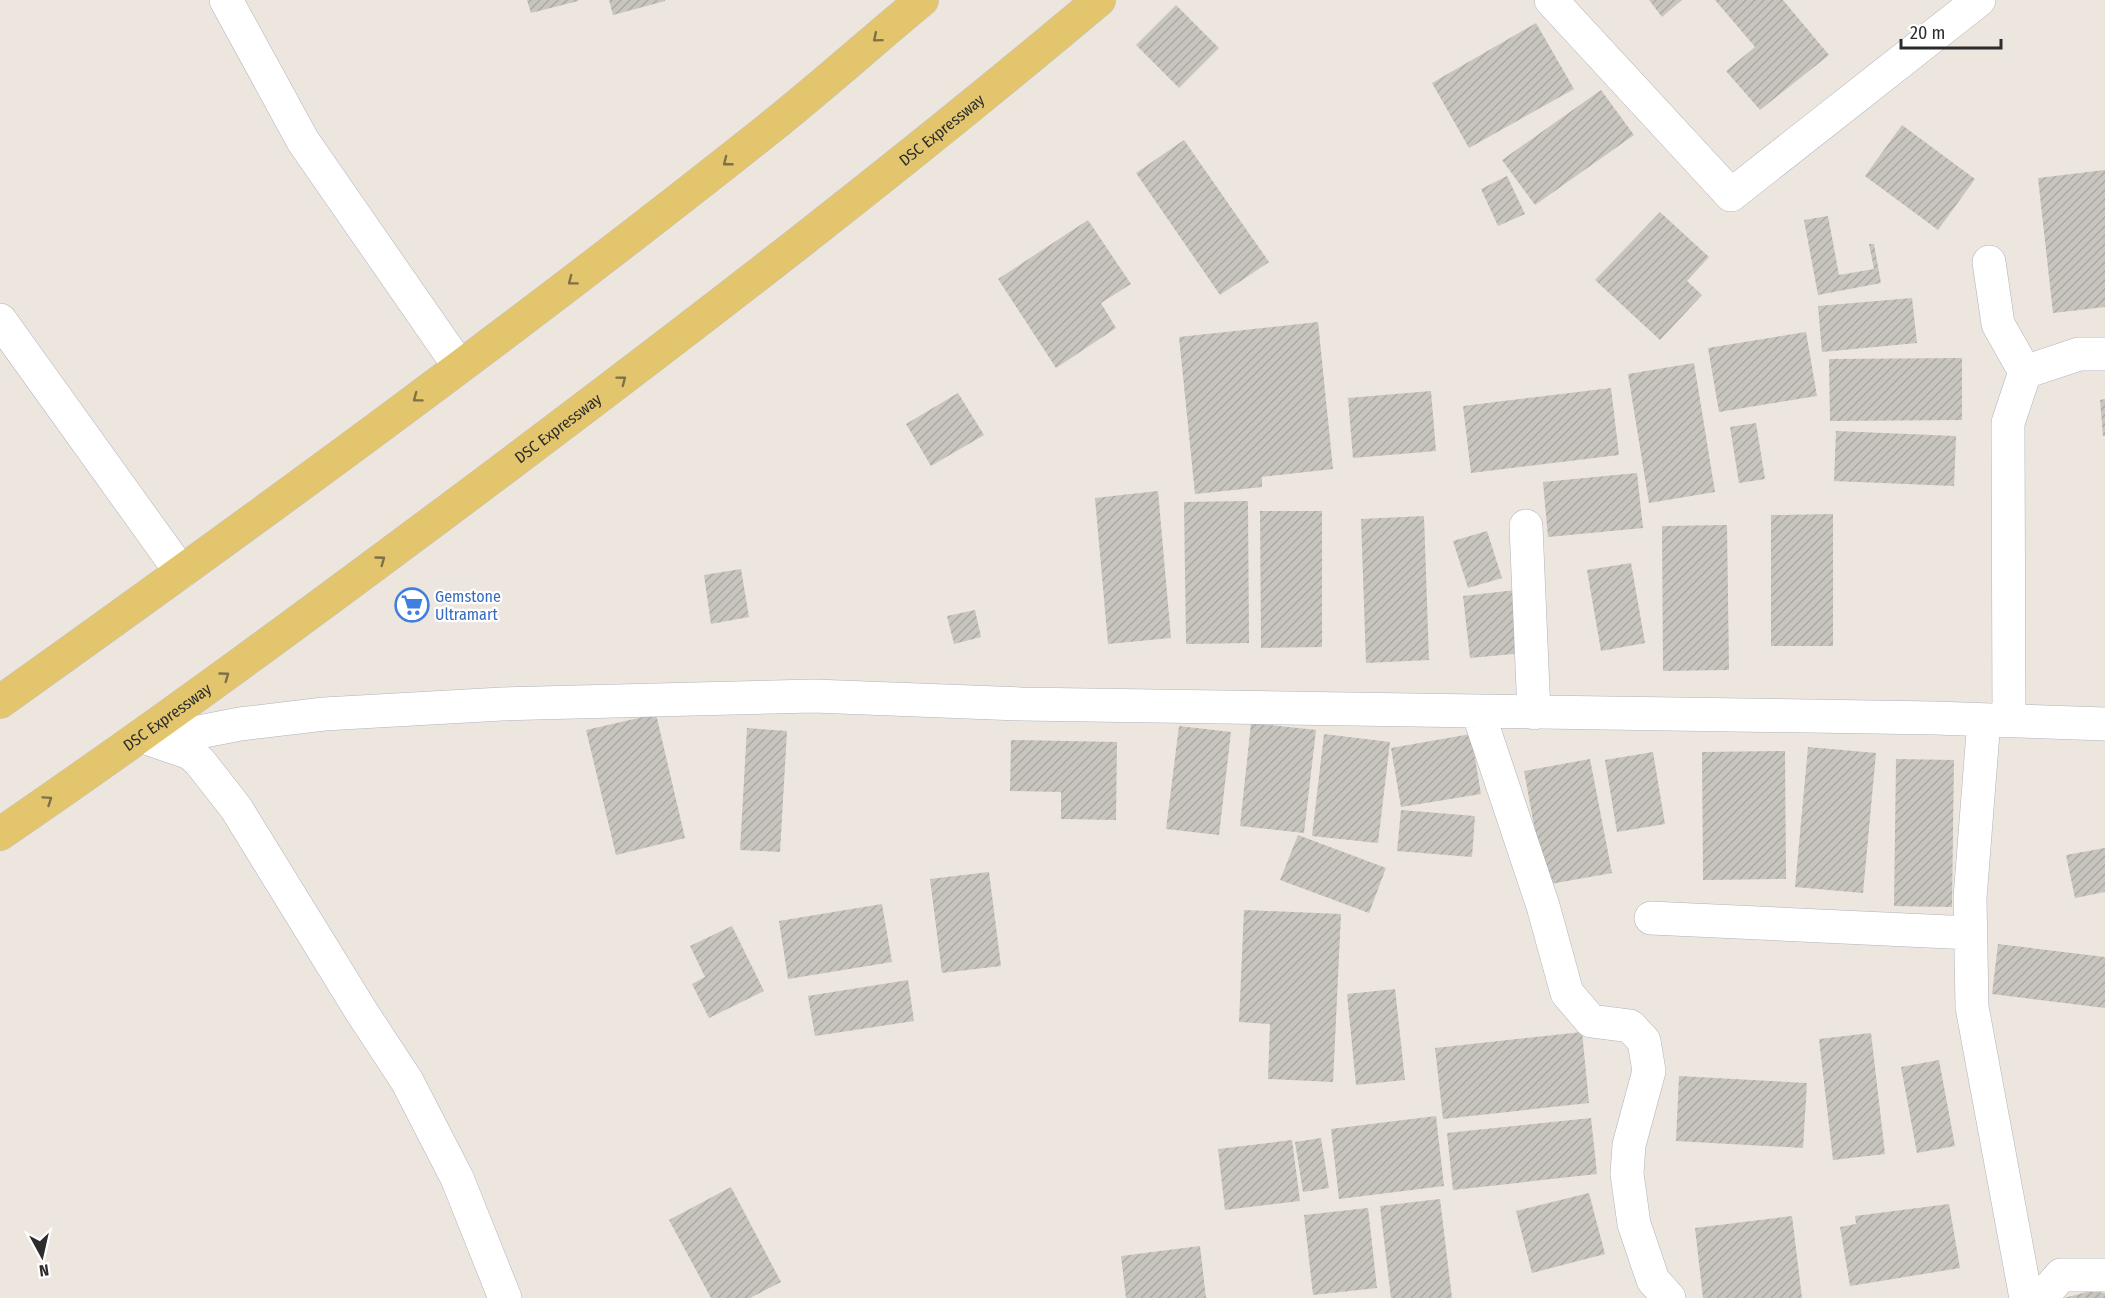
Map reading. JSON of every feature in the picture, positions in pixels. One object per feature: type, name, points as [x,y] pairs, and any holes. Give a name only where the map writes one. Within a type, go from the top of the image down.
[{"type":"main road","name":"DSC Expressway","points":[[0,834],[147,733],[705,317],[999,84],[1099,0]]},
{"type":"main road","points":[[0,702],[181,572],[459,366],[768,129],[918,1]]},
{"type":"street","points":[[226,0],[303,141],[459,366]]},
{"type":"street","points":[[1551,0],[1731,195],[1979,0]]},
{"type":"street","points":[[1989,262],[1998,324],[2025,372],[2008,423],[1996,721],[1970,898],[1972,1007],[2026,1298]]},
{"type":"street","points":[[0,320],[181,572]]},
{"type":"street","points":[[2025,372],[2079,354],[2105,354]]},
{"type":"street","points":[[1526,526],[1534,713]]},
{"type":"street","points":[[147,733],[189,734],[240,724],[324,714],[490,704],[802,696],[1033,704],[2105,724]]},
{"type":"street","points":[[1478,712],[1543,906],[1567,993],[1591,1021],[1630,1026],[1644,1041],[1649,1071],[1629,1145],[1627,1174],[1634,1224],[1653,1280],[1669,1298]]},
{"type":"street","points":[[147,733],[190,753],[200,762],[236,808],[361,1011],[407,1081],[457,1178],[505,1298]]},
{"type":"street","points":[[1651,918],[1971,933]]},
{"type":"street","points":[[2041,1298],[2061,1275],[2105,1275]]},
{"type":"building","points":[[527,0],[578,0],[578,1],[531,13]]},
{"type":"building","points":[[609,0],[665,0],[665,1],[613,15]]},
{"type":"building","points":[[1649,0],[1682,0],[1662,17]]},
{"type":"building","points":[[1715,0],[1783,0],[1829,55],[1760,110],[1726,71],[1755,47]]},
{"type":"building","points":[[1176,5],[1219,48],[1179,88],[1136,45]]},
{"type":"building","points":[[1536,23],[1574,89],[1469,148],[1432,83]]},
{"type":"building","points":[[1601,90],[1634,135],[1535,205],[1502,160]]},
{"type":"building","points":[[1902,125],[1975,179],[1938,230],[1865,176]]},
{"type":"building","points":[[1184,140],[1269,262],[1220,295],[1136,173]]},
{"type":"building","points":[[2105,170],[2105,307],[2053,313],[2038,178]]},
{"type":"building","points":[[1507,176],[1525,214],[1498,226],[1481,189]]},
{"type":"building","points":[[1660,212],[1709,257],[1687,281],[1702,295],[1660,340],[1595,280]]},
{"type":"building","points":[[1828,216],[1839,275],[1874,269],[1869,244],[1874,244],[1881,283],[1818,295],[1804,220]]},
{"type":"building","points":[[1088,220],[1131,284],[1101,303],[1116,328],[1056,368],[998,279]]},
{"type":"building","points":[[1912,298],[1917,343],[1822,352],[1818,306]]},
{"type":"building","points":[[1318,322],[1333,469],[1262,477],[1262,487],[1195,494],[1179,337]]},
{"type":"building","points":[[1806,332],[1817,396],[1719,412],[1708,348]]},
{"type":"building","points":[[1962,358],[1962,420],[1830,421],[1829,359]]},
{"type":"building","points":[[1694,363],[1715,492],[1649,503],[1628,374]]},
{"type":"building","points":[[1611,388],[1619,455],[1471,473],[1463,406]]},
{"type":"building","points":[[1431,391],[1436,451],[1353,458],[1348,398]]},
{"type":"building","points":[[958,393],[984,435],[931,466],[906,424]]},
{"type":"building","points":[[2105,399],[2105,436],[2103,436],[2100,400]]},
{"type":"building","points":[[1756,423],[1765,479],[1739,483],[1730,427]]},
{"type":"building","points":[[1836,431],[1956,436],[1954,486],[1834,481]]},
{"type":"building","points":[[1637,473],[1643,528],[1548,537],[1543,482]]},
{"type":"building","points":[[1158,491],[1171,638],[1108,644],[1095,498]]},
{"type":"building","points":[[1248,501],[1249,643],[1186,644],[1184,502]]},
{"type":"building","points":[[1260,511],[1322,511],[1322,647],[1261,648]]},
{"type":"building","points":[[1833,514],[1833,646],[1771,646],[1771,515]]},
{"type":"building","points":[[1424,516],[1429,660],[1366,663],[1361,519]]},
{"type":"building","points":[[1727,525],[1729,670],[1663,671],[1662,526]]},
{"type":"building","points":[[1487,531],[1502,578],[1468,588],[1453,541]]},
{"type":"building","points":[[1631,563],[1645,643],[1601,651],[1587,570]]},
{"type":"building","points":[[741,569],[749,617],[711,624],[704,575]]},
{"type":"building","points":[[1516,590],[1524,653],[1470,658],[1463,596]]},
{"type":"building","points":[[975,610],[981,637],[954,644],[947,616]]},
{"type":"building","points":[[656,714],[685,838],[616,855],[586,730]]},
{"type":"building","points":[[1251,723],[1316,730],[1304,833],[1240,826]]},
{"type":"building","points":[[1179,726],[1231,732],[1219,835],[1166,829]]},
{"type":"building","points":[[747,728],[787,731],[780,852],[740,850]]},
{"type":"building","points":[[1324,734],[1390,742],[1378,843],[1312,836]]},
{"type":"building","points":[[1471,734],[1481,794],[1401,807],[1391,748]]},
{"type":"building","points":[[1011,740],[1117,742],[1116,820],[1061,819],[1061,792],[1010,791]]},
{"type":"building","points":[[1808,747],[1876,753],[1863,893],[1795,887]]},
{"type":"building","points":[[1785,751],[1786,879],[1703,880],[1702,752]]},
{"type":"building","points":[[1653,752],[1665,824],[1617,832],[1605,760]]},
{"type":"building","points":[[1590,759],[1612,873],[1545,885],[1524,771]]},
{"type":"building","points":[[1896,759],[1954,760],[1952,907],[1894,906]]},
{"type":"building","points":[[1401,810],[1475,816],[1472,857],[1397,851]]},
{"type":"building","points":[[1298,835],[1386,868],[1369,913],[1280,880]]},
{"type":"building","points":[[2105,848],[2105,892],[2075,898],[2066,855]]},
{"type":"building","points":[[989,872],[1001,966],[942,973],[930,879]]},
{"type":"building","points":[[882,904],[892,962],[788,979],[779,921]]},
{"type":"building","points":[[1244,910],[1341,914],[1333,1082],[1268,1079],[1270,1024],[1239,1022]]},
{"type":"building","points":[[732,926],[764,991],[709,1018],[692,984],[705,977],[690,946]]},
{"type":"building","points":[[1998,944],[2105,957],[2105,1008],[1992,994]]},
{"type":"building","points":[[908,980],[914,1021],[815,1036],[808,996]]},
{"type":"building","points":[[1395,989],[1405,1080],[1356,1085],[1347,994]]},
{"type":"building","points":[[1582,1032],[1589,1103],[1443,1119],[1435,1048]]},
{"type":"building","points":[[1871,1033],[1885,1154],[1833,1160],[1819,1039]]},
{"type":"building","points":[[1939,1060],[1955,1146],[1917,1153],[1901,1067]]},
{"type":"building","points":[[1679,1076],[1807,1083],[1803,1148],[1676,1141]]},
{"type":"building","points":[[1436,1116],[1444,1186],[1339,1199],[1331,1129]]},
{"type":"building","points":[[1591,1118],[1597,1174],[1453,1190],[1447,1133]]},
{"type":"building","points":[[1321,1138],[1329,1188],[1303,1192],[1295,1142]]},
{"type":"building","points":[[1292,1140],[1300,1201],[1225,1210],[1218,1149]]},
{"type":"building","points":[[731,1187],[781,1282],[750,1298],[711,1298],[669,1220]]},
{"type":"building","points":[[1589,1193],[1605,1254],[1532,1273],[1516,1211]]},
{"type":"building","points":[[1440,1199],[1452,1298],[1391,1298],[1380,1206]]},
{"type":"building","points":[[1949,1204],[1960,1268],[1850,1286],[1840,1227],[1856,1224],[1855,1216]]},
{"type":"building","points":[[1368,1208],[1377,1288],[1313,1295],[1304,1215]]},
{"type":"building","points":[[1792,1216],[1802,1298],[1703,1298],[1695,1228]]},
{"type":"building","points":[[1200,1246],[1206,1298],[1126,1298],[1121,1256]]},
{"type":"building","points":[[2091,1291],[2105,1293],[2105,1298],[2064,1298]]},
{"type":"place","name":"Gemstone Ultramart","points":[[412,605]]}]
